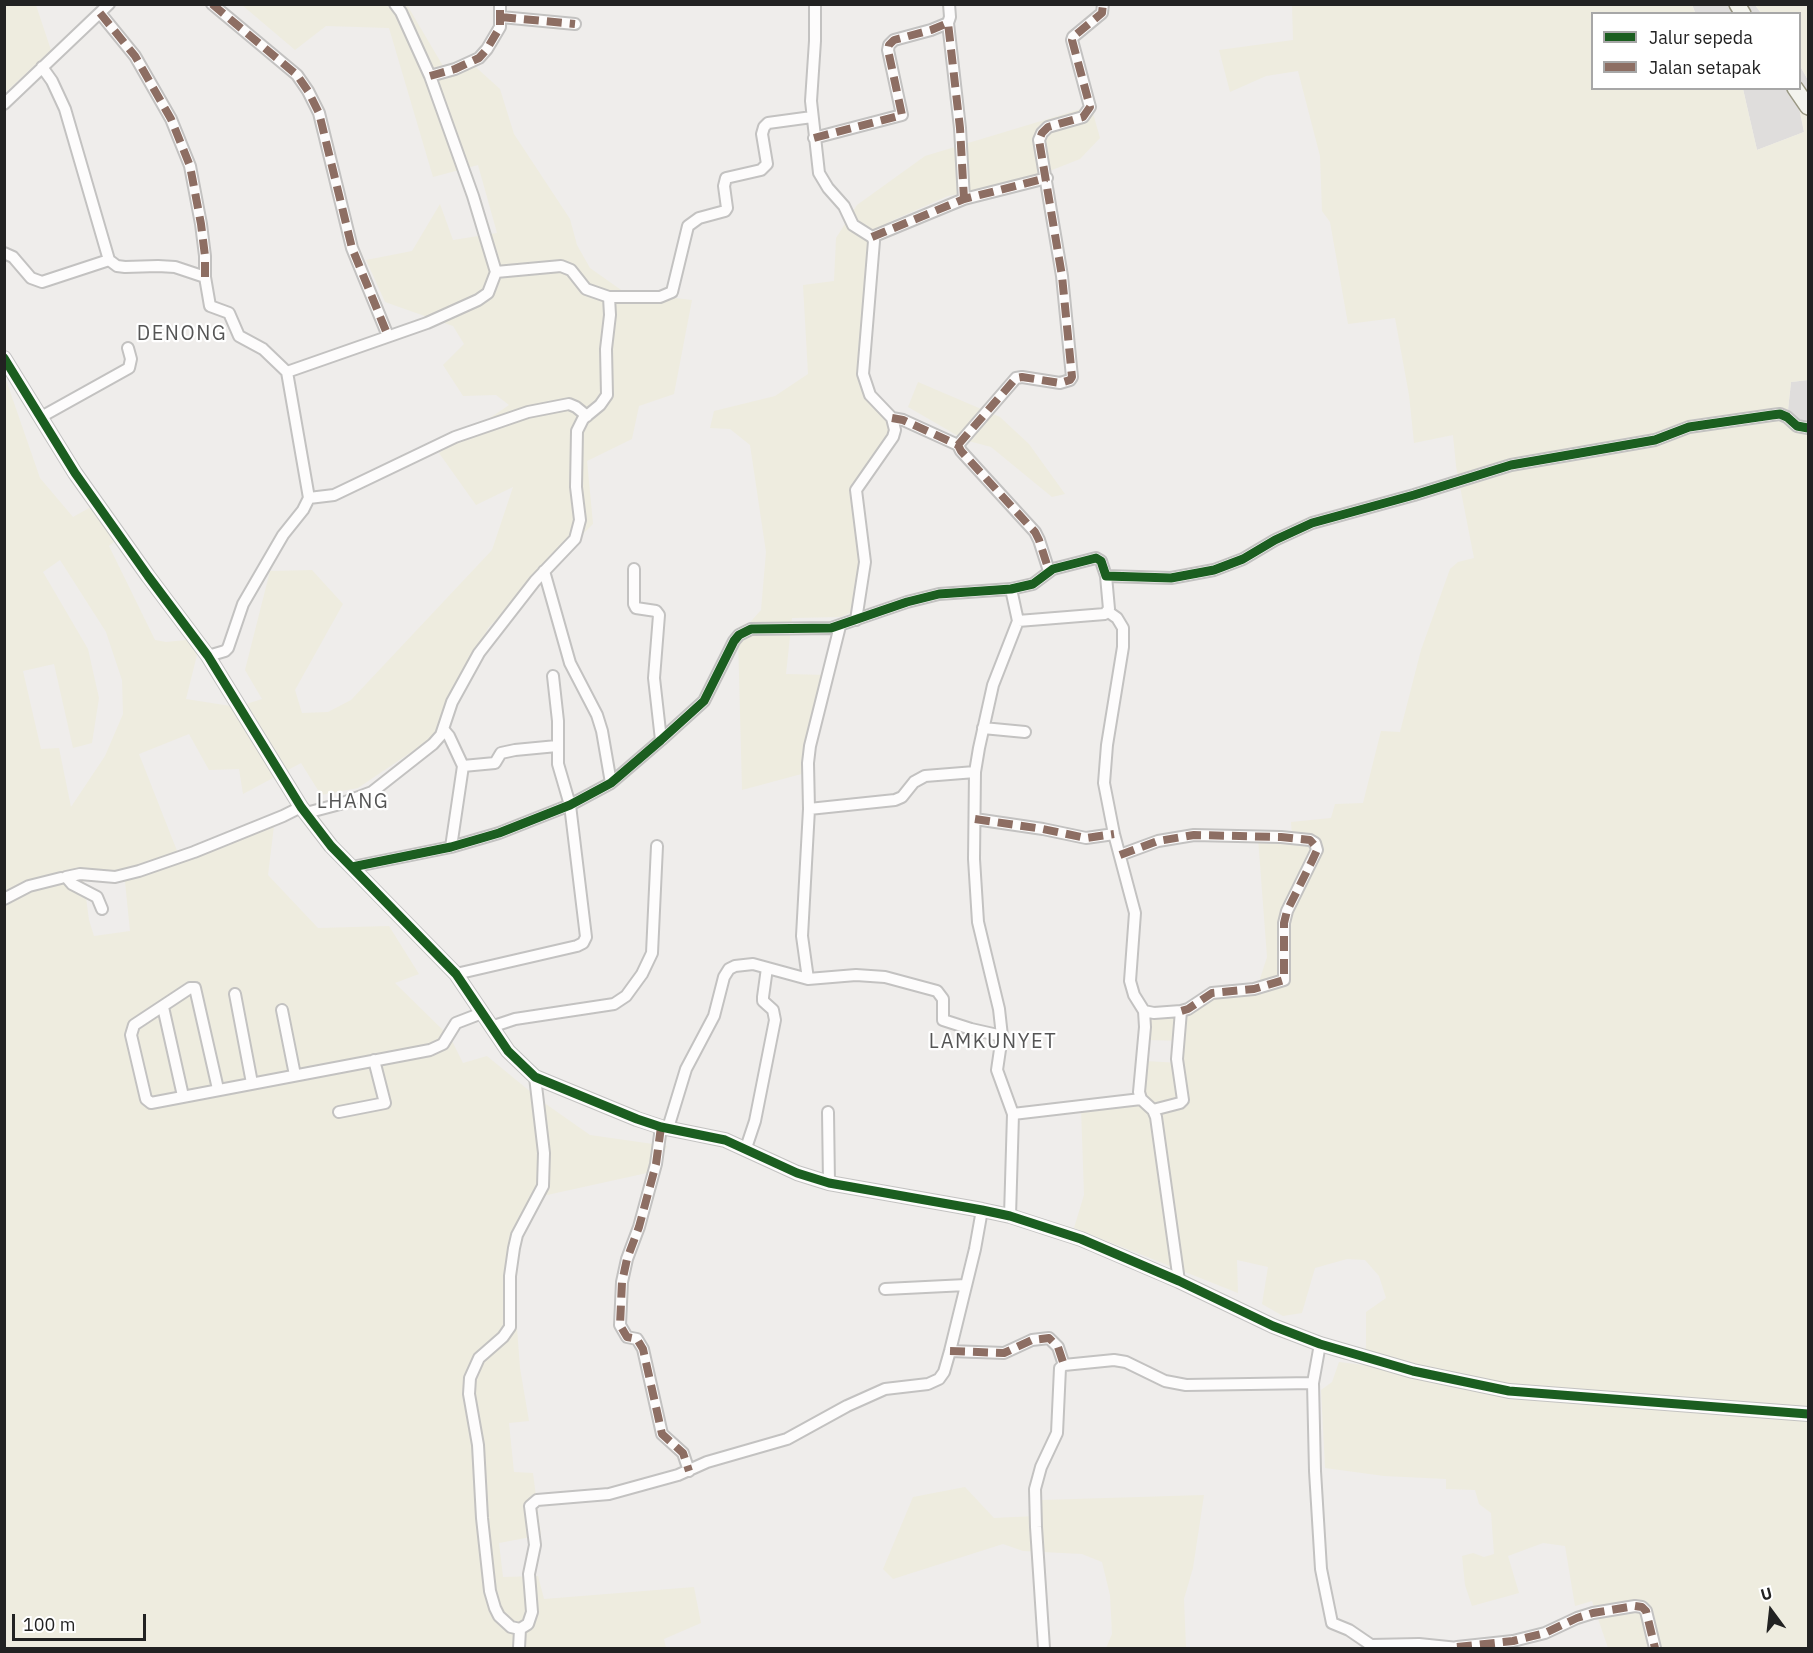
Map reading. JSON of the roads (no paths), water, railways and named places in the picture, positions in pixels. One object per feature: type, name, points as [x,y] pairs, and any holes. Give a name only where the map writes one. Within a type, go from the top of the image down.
[{"type":"main road","points":[[1796,90],[1809,107]]},
{"type":"street","points":[[4,104],[109,4]]},
{"type":"street","points":[[212,4],[297,75],[308,91],[319,113],[352,248],[388,336]]},
{"type":"street","points":[[287,372],[428,323],[483,297],[490,289],[496,272],[473,196],[430,76],[401,12],[395,4]]},
{"type":"street","points":[[430,76],[455,69],[479,58],[500,27],[500,4]]},
{"type":"street","points":[[815,4],[811,101],[819,173],[822,181],[844,206],[856,229],[872,237],[874,244],[863,374],[866,388],[892,418],[895,430],[893,437],[856,490],[865,562],[856,620]]},
{"type":"street","points":[[949,4],[948,23],[960,128],[964,199]]},
{"type":"street","points":[[958,445],[1016,378],[1060,383],[1072,377],[1062,276],[1040,140],[1042,133],[1048,127],[1083,117],[1090,107],[1072,40],[1102,13],[1103,4]]},
{"type":"street","points":[[100,13],[135,56],[171,119],[184,151],[201,224],[205,277],[210,306],[229,313],[239,336],[263,349],[287,372],[309,498],[243,604],[228,648],[208,656]]},
{"type":"street","points":[[501,17],[575,24]]},
{"type":"street","points":[[814,138],[900,117],[903,111],[888,50],[889,45],[894,40],[948,23]]},
{"type":"street","points":[[42,67],[56,88],[65,109],[109,260],[117,266],[125,267],[175,267],[205,277]]},
{"type":"street","points":[[496,272],[561,266],[571,270],[586,289],[595,294],[609,297],[660,297],[672,292],[688,226],[699,218],[725,211],[727,208],[724,186],[726,178],[761,170],[767,164],[762,134],[764,127],[768,123],[812,117]]},
{"type":"street","points":[[872,237],[964,199],[1047,178]]},
{"type":"street","points":[[4,253],[13,257],[31,278],[42,282],[109,260]]},
{"type":"street","points":[[102,909],[97,897],[72,884],[66,877],[80,874],[115,876],[139,871],[304,810],[340,804],[372,792],[433,744],[441,735],[454,698],[479,653],[544,571],[575,539],[579,529],[576,450],[579,425],[607,395],[606,349],[610,315],[609,297]]},
{"type":"street","points":[[41,417],[129,368],[131,359],[128,348]]},
{"type":"street","points":[[4,358],[85,488],[208,656],[304,810],[331,846],[456,974],[515,1059],[535,1077],[637,1119],[725,1140],[797,1173],[829,1183],[1010,1216],[1081,1239],[1179,1281],[1273,1326],[1320,1344],[1413,1371],[1509,1391],[1809,1414]]},
{"type":"street","points":[[309,498],[334,495],[455,437],[528,412],[569,405],[576,407],[587,416]]},
{"type":"street","points":[[1106,576],[1171,578],[1214,570],[1243,559],[1275,540],[1312,523],[1511,465],[1655,440],[1689,427],[1780,414],[1797,426],[1809,428]]},
{"type":"street","points":[[892,418],[903,420],[958,445],[1035,532],[1049,571]]},
{"type":"street","points":[[352,867],[451,847],[499,833],[570,805],[611,783],[704,701],[734,641],[746,630],[823,630],[907,602],[939,594],[1011,589],[1037,582],[1049,571],[1096,558],[1101,561],[1106,576],[1109,609],[1107,611],[1098,615],[1018,621]]},
{"type":"street","points":[[634,569],[636,608],[656,611],[659,615],[654,678],[661,740]]},
{"type":"street","points":[[544,571],[570,663],[600,723],[611,783]]},
{"type":"street","points":[[1010,1216],[1013,1114],[997,1070],[1002,1035],[999,1009],[978,922],[974,859],[975,772],[983,728],[993,685],[1018,621],[1011,589]]},
{"type":"street","points":[[1107,611],[1117,618],[1123,628],[1123,647],[1107,745],[1104,783],[1114,834],[1135,913],[1130,981],[1134,995],[1144,1011],[1145,1027],[1138,1085],[1141,1099],[1153,1110],[1160,1138],[1179,1281]]},
{"type":"street","points":[[808,979],[802,936],[809,809],[809,754],[840,626]]},
{"type":"street","points":[[456,974],[577,946],[585,940],[570,805],[558,764],[558,721],[553,676]]},
{"type":"street","points":[[983,728],[1025,732]]},
{"type":"street","points":[[443,729],[449,736],[463,766],[451,847]]},
{"type":"street","points":[[463,766],[495,763],[501,753],[515,750],[557,746]]},
{"type":"street","points":[[809,809],[895,800],[902,797],[914,782],[926,776],[975,772]]},
{"type":"street","points":[[975,819],[1086,838],[1114,834]]},
{"type":"street","points":[[1120,855],[1158,841],[1194,836],[1281,837],[1310,840],[1317,850],[1287,911],[1284,923],[1284,980],[1254,989],[1212,993],[1188,1009],[1180,1011],[1154,1013],[1144,1011]]},
{"type":"street","points":[[491,1027],[516,1019],[614,1004],[626,996],[642,974],[652,953],[657,846]]},
{"type":"street","points":[[4,899],[30,886],[61,878]]},
{"type":"street","points":[[689,1471],[683,1453],[662,1434],[643,1348],[637,1339],[627,1336],[622,1331],[620,1325],[621,1282],[657,1164],[664,1127],[686,1069],[714,1016],[724,977],[729,969],[743,964],[753,964],[808,979],[856,975],[885,977],[937,991],[943,999],[943,1020],[971,1029],[1002,1035]]},
{"type":"street","points":[[746,1148],[755,1121],[775,1020],[773,1010],[763,1001],[762,997],[767,968]]},
{"type":"street","points":[[218,1089],[195,988],[190,988],[134,1025],[131,1035],[148,1102],[430,1050],[443,1044],[456,1023],[482,1013]]},
{"type":"street","points":[[235,994],[252,1083]]},
{"type":"street","points":[[163,1007],[183,1096]]},
{"type":"street","points":[[282,1010],[295,1075]]},
{"type":"street","points":[[1153,1110],[1180,1103],[1183,1100],[1177,1059],[1180,1011]]},
{"type":"street","points":[[339,1112],[386,1103],[374,1060]]},
{"type":"street","points":[[535,1077],[544,1153],[543,1186],[515,1241],[511,1260],[510,1327],[503,1337],[479,1358],[470,1378],[469,1394],[478,1445],[490,1592],[499,1616],[511,1627],[520,1629],[528,1624],[532,1612],[529,1586],[529,1574],[535,1549],[531,1521],[532,1503],[540,1499],[609,1494],[678,1476],[707,1462],[787,1439],[847,1406],[885,1389],[935,1382],[944,1372],[950,1351],[982,1210]]},
{"type":"street","points":[[1013,1114],[1141,1099]]},
{"type":"street","points":[[828,1112],[829,1183]]},
{"type":"street","points":[[885,1289],[966,1285]]},
{"type":"street","points":[[950,1351],[1004,1353],[1032,1340],[1049,1338],[1058,1347],[1064,1365]]},
{"type":"street","points":[[1320,1344],[1313,1383],[1315,1471],[1321,1569],[1332,1623],[1349,1630],[1371,1645],[1394,1643],[1457,1648],[1513,1641],[1545,1633],[1593,1613],[1635,1606],[1642,1607],[1646,1611],[1655,1648]]},
{"type":"street","points":[[1044,1648],[1035,1489],[1041,1467],[1057,1433],[1058,1370],[1064,1365],[1114,1360],[1126,1362],[1165,1382],[1186,1385],[1313,1383]]},
{"type":"street","points":[[519,1648],[520,1629]]},
{"type":"district","name":"DENONG","points":[[182,334]]},
{"type":"district","name":"LHANG","points":[[353,802]]},
{"type":"district","name":"LAMKUNYET","points":[[993,1042]]}]
